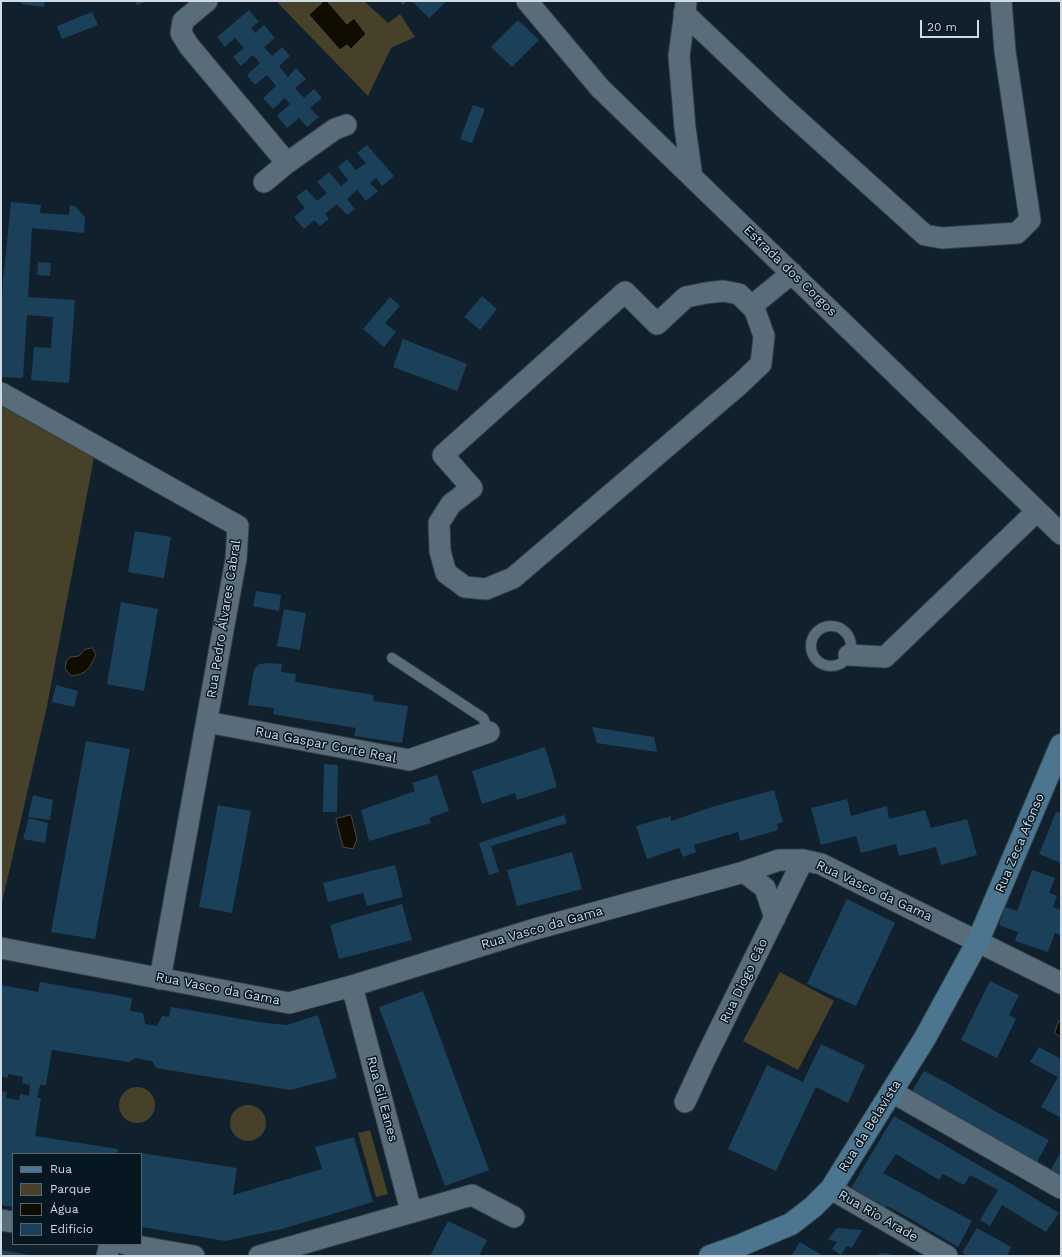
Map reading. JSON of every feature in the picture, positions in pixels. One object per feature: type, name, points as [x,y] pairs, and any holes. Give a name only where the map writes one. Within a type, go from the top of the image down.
[{"type":"street","points":[[207,1],[183,21],[181,33],[189,46],[287,163]]},
{"type":"street","name":"Estrada dos Corgos","points":[[527,1],[600,88],[1061,534]]},
{"type":"street","points":[[686,7],[783,107],[902,216],[925,235],[942,238],[1017,233],[1030,220],[1005,51],[1001,1]]},
{"type":"street","points":[[686,7],[679,56],[685,128],[692,177]]},
{"type":"street","points":[[264,182],[287,163],[335,129],[346,125]]},
{"type":"street","points":[[754,309],[739,294],[723,291],[706,293],[686,297],[657,324],[625,292],[443,456],[472,488],[451,504],[439,523],[440,552],[446,573],[465,586],[486,589],[512,578],[740,384],[761,364],[764,336],[753,305],[792,273]]},
{"type":"street","name":"Rua Pedro Álvares Cabral","points":[[1,393],[238,526],[236,558],[160,979]]},
{"type":"street","points":[[849,655],[885,658],[1037,511]]},
{"type":"street","name":"Rua Gaspar Corte Real","points":[[207,722],[408,760],[489,732]]},
{"type":"street","name":"Rua Zeca Afonso","points":[[978,941],[1061,745]]},
{"type":"street","name":"Rua Vasco da Gama","points":[[1,948],[289,1003],[352,986],[535,929],[744,872],[779,860],[803,860],[821,864],[1061,983]]},
{"type":"street","name":"Rua Diogo Cão","points":[[685,1102],[803,860]]},
{"type":"street","points":[[744,872],[765,888],[775,918]]},
{"type":"street","name":"Rua da Belavista","points":[[723,1254],[791,1224],[813,1207],[831,1189],[925,1038],[978,941]]},
{"type":"street","name":"Rua Gil Eanes","points":[[352,986],[411,1211]]},
{"type":"street","points":[[892,1092],[1061,1188]]},
{"type":"street","name":"Rua Rio Arade","points":[[831,1189],[947,1256]]},
{"type":"street","points":[[259,1256],[411,1211],[472,1195],[514,1217]]},
{"type":"street","points":[[1,1220],[12,1222]]},
{"type":"street","points":[[107,1256],[110,1245]]},
{"type":"street","points":[[131,1245],[194,1256]]},
{"type":"lane","points":[[831,626],[838,627],[844,630],[851,642],[849,655],[839,664],[832,666],[825,665],[812,653],[811,640],[818,630],[831,626]]},
{"type":"lane","points":[[392,658],[483,718],[489,732]]},
{"type":"green space","points":[[276,1],[364,1],[388,23],[400,14],[415,37],[391,48],[368,96]]},
{"type":"green space","points":[[1,406],[95,452],[47,706],[1,907]]},
{"type":"green space","points":[[780,972],[834,1001],[798,1070],[743,1041]]},
{"type":"green space","points":[[137,1087],[150,1092],[155,1105],[150,1118],[137,1123],[124,1118],[119,1105],[124,1092]]},
{"type":"green space","points":[[248,1105],[261,1110],[266,1123],[261,1136],[248,1141],[235,1136],[230,1123],[235,1110]]},
{"type":"green space","points":[[370,1130],[388,1194],[376,1197],[358,1133]]},
{"type":"water","points":[[324,1],[327,1],[347,24],[354,18],[366,34],[351,49],[347,45],[340,50],[309,15]]},
{"type":"water","points":[[92,648],[96,654],[90,667],[81,674],[71,676],[65,668],[66,662],[70,657],[79,656],[84,650]]},
{"type":"water","points":[[351,815],[357,839],[353,849],[343,847],[336,819]]},
{"type":"water","points":[[1059,1021],[1061,1022],[1061,1037],[1055,1033]]},
{"type":"building","points":[[19,1],[45,1],[44,7],[22,4]]},
{"type":"building","points":[[135,1],[148,1],[137,5]]},
{"type":"building","points":[[399,1],[407,1],[403,5]]},
{"type":"building","points":[[412,1],[447,1],[429,18]]},
{"type":"building","points":[[249,10],[259,22],[251,28],[255,33],[264,25],[275,38],[264,47],[272,56],[282,47],[290,56],[279,66],[288,77],[296,68],[306,79],[295,88],[304,98],[314,89],[322,98],[310,108],[319,117],[307,127],[299,118],[287,128],[277,116],[290,104],[285,98],[273,109],[263,98],[276,86],[267,75],[255,85],[247,75],[260,63],[253,55],[241,66],[233,57],[244,48],[235,38],[225,47],[217,37]]},
{"type":"building","points":[[92,12],[98,25],[62,39],[57,26]]},
{"type":"building","points":[[518,20],[539,40],[512,67],[491,47]]},
{"type":"building","points":[[473,105],[485,109],[472,143],[460,139]]},
{"type":"building","points":[[367,145],[394,176],[382,186],[376,178],[370,183],[378,191],[366,201],[357,190],[347,199],[355,209],[347,215],[337,204],[325,214],[329,219],[320,226],[314,220],[304,229],[294,217],[305,208],[296,197],[306,189],[317,201],[327,193],[317,182],[329,172],[341,186],[348,180],[338,167],[347,159],[356,170],[366,163],[357,153]]},
{"type":"building","points":[[11,202],[41,205],[40,213],[69,215],[70,205],[75,206],[85,217],[84,233],[32,228],[28,297],[75,300],[69,383],[31,380],[34,347],[51,348],[53,317],[27,315],[23,378],[1,377],[1,317],[3,281]]},
{"type":"building","points":[[38,262],[51,263],[50,276],[37,275]]},
{"type":"building","points":[[482,296],[497,309],[480,330],[464,317]]},
{"type":"building","points":[[390,297],[400,306],[385,323],[396,332],[384,347],[363,329]]},
{"type":"building","points":[[403,339],[467,364],[457,391],[393,367]]},
{"type":"building","points":[[135,531],[171,537],[164,578],[128,572]]},
{"type":"building","points":[[256,591],[281,595],[279,611],[253,606]]},
{"type":"building","points":[[121,602],[158,609],[144,691],[107,684]]},
{"type":"building","points":[[284,609],[306,613],[300,650],[277,646]]},
{"type":"building","points":[[259,664],[282,664],[281,672],[296,674],[295,682],[374,695],[373,701],[408,706],[402,743],[354,736],[356,728],[273,714],[274,708],[248,705],[254,669]]},
{"type":"building","points":[[56,685],[78,691],[74,707],[52,702]]},
{"type":"building","points":[[592,727],[654,737],[657,752],[597,743]]},
{"type":"building","points":[[86,741],[130,749],[95,939],[51,932]]},
{"type":"building","points":[[545,747],[557,787],[517,800],[515,793],[482,804],[472,771]]},
{"type":"building","points":[[324,764],[338,765],[337,812],[323,812]]},
{"type":"building","points":[[437,775],[449,811],[429,818],[431,823],[369,841],[361,810],[415,791],[412,783]]},
{"type":"building","points":[[774,790],[783,822],[777,824],[778,830],[740,841],[738,832],[694,845],[696,852],[683,857],[679,848],[647,859],[636,826],[671,816],[671,821],[715,806]]},
{"type":"building","points":[[33,795],[53,800],[50,820],[28,817]]},
{"type":"building","points":[[847,799],[851,816],[887,806],[889,819],[925,810],[931,828],[967,819],[977,855],[941,865],[936,847],[899,856],[896,844],[861,853],[856,836],[821,845],[811,808]]},
{"type":"building","points":[[218,805],[251,811],[232,913],[199,907]]},
{"type":"building","points":[[1056,812],[1061,813],[1061,863],[1039,854]]},
{"type":"building","points":[[564,815],[567,823],[491,846],[499,872],[489,875],[479,843]]},
{"type":"building","points":[[29,818],[48,823],[45,843],[23,839]]},
{"type":"building","points":[[572,852],[582,889],[517,906],[507,870]]},
{"type":"building","points":[[395,865],[403,897],[367,906],[363,893],[328,902],[323,883]]},
{"type":"building","points":[[1032,870],[1055,878],[1049,893],[1057,896],[1053,907],[1061,910],[1061,935],[1055,933],[1048,952],[1015,941],[1018,932],[999,925],[1005,907],[1017,911]]},
{"type":"building","points":[[847,899],[895,923],[856,1006],[807,984]]},
{"type":"building","points":[[402,904],[412,940],[339,959],[330,925]]},
{"type":"building","points":[[990,981],[1019,995],[1009,1015],[1016,1019],[997,1058],[961,1040]]},
{"type":"building","points":[[40,982],[132,998],[130,1011],[143,1013],[145,1024],[157,1026],[162,1016],[169,1017],[171,1007],[265,1023],[287,1025],[318,1015],[337,1078],[290,1090],[156,1068],[152,1061],[136,1058],[129,1062],[52,1050],[46,1085],[40,1085],[37,1098],[41,1098],[35,1136],[118,1149],[117,1153],[12,1153],[12,1207],[1,1205],[1,1091],[7,1092],[6,1098],[19,1100],[20,1094],[29,1096],[30,1085],[22,1083],[23,1077],[8,1074],[8,1078],[1,1077],[1,990],[2,985],[38,992]]},
{"type":"building","points":[[423,991],[489,1170],[445,1186],[379,1007]]},
{"type":"building","points":[[821,1044],[865,1065],[848,1103],[816,1087],[776,1171],[728,1149],[767,1065],[803,1082]]},
{"type":"building","points":[[1039,1047],[1061,1059],[1061,1118],[1041,1107],[1058,1077],[1030,1062]]},
{"type":"building","points":[[924,1071],[1049,1140],[1035,1166],[910,1095]]},
{"type":"building","points":[[894,1116],[1059,1213],[1046,1232],[1002,1205],[990,1226],[980,1220],[998,1190],[970,1175],[964,1185],[943,1174],[939,1180],[896,1154],[883,1173],[972,1221],[958,1247],[907,1217],[887,1206],[886,1208],[851,1188]]},
{"type":"building","points":[[354,1137],[373,1202],[282,1229],[225,1241],[142,1227],[142,1153],[237,1168],[233,1195],[322,1169],[315,1147]]},
{"type":"building","points":[[1061,1152],[1061,1180],[1049,1173]]},
{"type":"building","points":[[448,1221],[487,1240],[479,1256],[430,1256]]},
{"type":"building","points":[[837,1228],[862,1230],[852,1248],[847,1246],[841,1255],[832,1249],[837,1242],[828,1239]]},
{"type":"building","points":[[977,1228],[1011,1247],[1007,1256],[968,1256],[962,1253]]},
{"type":"building","points":[[800,1242],[823,1256],[791,1256]]},
{"type":"building","points":[[1,1250],[31,1255],[31,1256],[1,1256]]},
{"type":"building","points":[[886,1253],[896,1256],[875,1256],[879,1254]]}]
